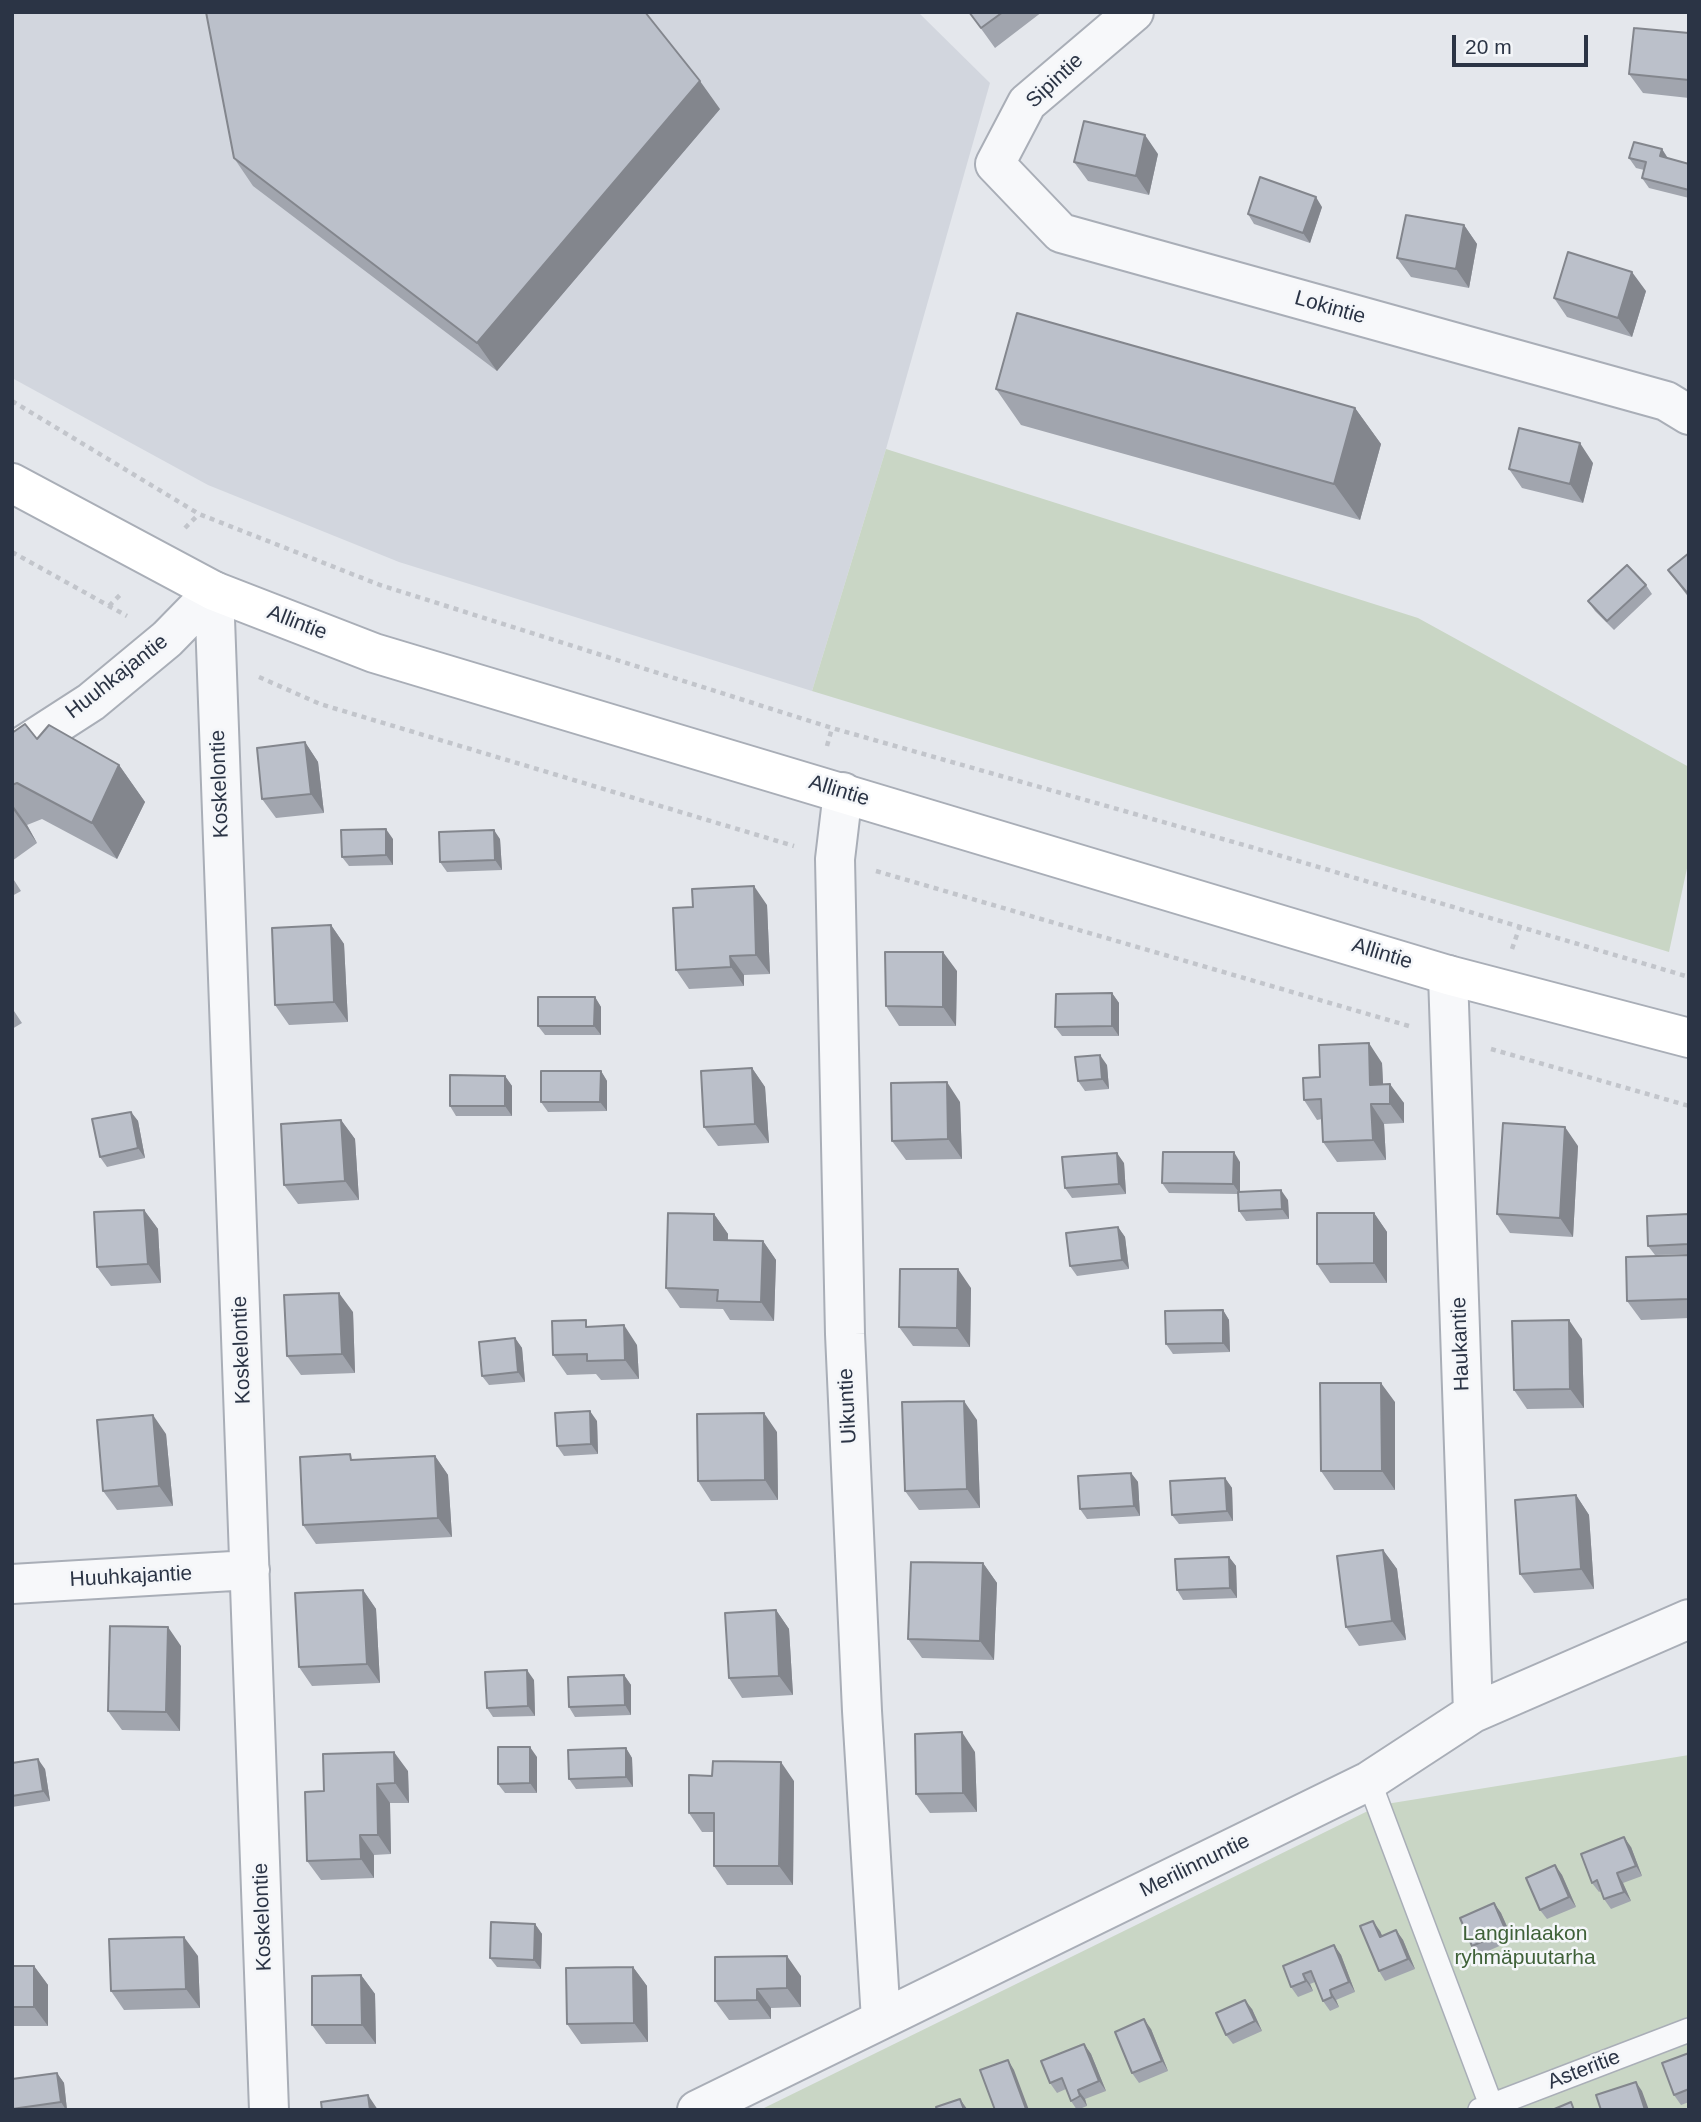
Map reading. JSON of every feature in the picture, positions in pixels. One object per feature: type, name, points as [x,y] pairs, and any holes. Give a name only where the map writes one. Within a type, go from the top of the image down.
[{"type":"street","name":"Sipintie","points":[[995,164],[1027,103],[1134,12]]},
{"type":"street","name":"Lokintie","points":[[995,164],[1061,233],[1666,401],[1689,415]]},
{"type":"street","name":"Allintie","points":[[12,483],[214,591],[374,653],[1448,975],[1689,1038]]},
{"type":"street","name":"Huuhkajantie","points":[[12,753],[91,702],[167,639],[214,591]]},
{"type":"street","name":"Koskelontie","points":[[214,591],[269,2110]]},
{"type":"street","name":"Uikuntie","points":[[843,792],[835,859],[845,1334],[862,1711],[881,2020]]},
{"type":"street","name":"Haukantie","points":[[1448,975],[1473,1713]]},
{"type":"street","name":"Huuhkajantie","points":[[12,1584],[250,1570]]},
{"type":"street","name":"Merilinnuntie","points":[[697,2110],[1369,1781],[1473,1713],[1689,1619]]},
{"type":"lane","points":[[1369,1781],[1486,2108]]},
{"type":"lane","name":"Asteritie","points":[[1486,2108],[1689,2030]]},
{"type":"path","points":[[12,401],[199,514],[380,585],[832,728],[1264,851],[1689,977]]},
{"type":"shaded area","points":[[12,12],[918,12],[990,83],[886,449],[812,691],[399,562],[208,485],[12,378]]},
{"type":"green space","points":[[886,449],[1418,618],[1689,767],[1689,859],[1669,952],[812,691]]},
{"type":"green space","name":"Langinlaakon ryhmäpuutarha","points":[[1689,1755],[1689,2110],[760,2110],[1380,1805]]},
{"type":"building","points":[[206,12],[645,12],[700,81],[477,343],[234,158]]},
{"type":"building","points":[[969,12],[1003,12],[981,28]]},
{"type":"building","points":[[1634,28],[1689,33],[1689,80],[1629,74]]},
{"type":"building","points":[[1084,121],[1145,135],[1136,176],[1074,162]]},
{"type":"building","points":[[1634,142],[1662,149],[1660,156],[1689,164],[1689,190],[1642,178],[1646,162],[1629,158]]},
{"type":"building","points":[[1260,177],[1316,197],[1303,233],[1248,214]]},
{"type":"building","points":[[1406,215],[1464,225],[1456,269],[1397,258]]},
{"type":"building","points":[[1568,252],[1632,272],[1618,318],[1554,298]]},
{"type":"building","points":[[1017,313],[1355,408],[1334,484],[996,389]]},
{"type":"building","points":[[1519,428],[1580,443],[1570,484],[1509,469]]},
{"type":"building","points":[[1689,553],[1689,595],[1668,570]]},
{"type":"building","points":[[1627,565],[1646,585],[1607,621],[1588,601]]},
{"type":"building","points":[[25,724],[37,739],[49,725],[119,765],[92,823],[17,783],[12,785],[12,733]]},
{"type":"building","points":[[305,742],[311,794],[262,799],[257,748]]},
{"type":"building","points":[[386,829],[386,855],[342,857],[341,830]]},
{"type":"building","points":[[494,830],[495,860],[440,862],[439,832]]},
{"type":"building","points":[[754,886],[756,955],[730,956],[731,967],[676,970],[673,908],[693,907],[692,889]]},
{"type":"building","points":[[331,925],[334,1002],[275,1005],[272,928]]},
{"type":"building","points":[[885,952],[943,952],[943,1007],[886,1006]]},
{"type":"building","points":[[1112,993],[1112,1026],[1055,1027],[1056,994]]},
{"type":"building","points":[[538,997],[595,997],[594,1026],[538,1026]]},
{"type":"building","points":[[1369,1043],[1370,1085],[1390,1084],[1390,1104],[1371,1104],[1373,1140],[1323,1142],[1321,1099],[1304,1100],[1303,1078],[1320,1077],[1319,1045]]},
{"type":"building","points":[[1100,1055],[1102,1079],[1078,1081],[1075,1057]]},
{"type":"building","points":[[752,1068],[755,1124],[704,1127],[701,1071]]},
{"type":"building","points":[[541,1071],[601,1071],[600,1102],[541,1102]]},
{"type":"building","points":[[450,1075],[505,1076],[505,1106],[450,1106]]},
{"type":"building","points":[[947,1082],[948,1139],[892,1141],[891,1083]]},
{"type":"building","points":[[131,1112],[138,1148],[100,1157],[92,1119]]},
{"type":"building","points":[[341,1120],[345,1181],[284,1185],[281,1124]]},
{"type":"building","points":[[1503,1123],[1565,1127],[1560,1218],[1497,1214]]},
{"type":"building","points":[[1163,1152],[1234,1152],[1233,1184],[1162,1183]]},
{"type":"building","points":[[1117,1153],[1119,1184],[1065,1188],[1062,1157]]},
{"type":"building","points":[[1281,1190],[1282,1209],[1239,1211],[1238,1192]]},
{"type":"building","points":[[144,1210],[148,1264],[97,1267],[94,1212]]},
{"type":"building","points":[[668,1213],[714,1214],[714,1240],[763,1241],[761,1302],[717,1301],[718,1290],[666,1288]]},
{"type":"building","points":[[1317,1213],[1374,1213],[1374,1263],[1317,1264]]},
{"type":"building","points":[[1689,1214],[1689,1244],[1648,1246],[1647,1216]]},
{"type":"building","points":[[1118,1227],[1122,1260],[1070,1266],[1066,1233]]},
{"type":"building","points":[[1689,1255],[1689,1299],[1627,1301],[1626,1257]]},
{"type":"building","points":[[900,1269],[958,1269],[957,1328],[899,1327]]},
{"type":"building","points":[[339,1293],[342,1354],[287,1356],[284,1295]]},
{"type":"building","points":[[1223,1310],[1223,1343],[1166,1344],[1165,1311]]},
{"type":"building","points":[[586,1320],[586,1327],[624,1325],[625,1360],[587,1361],[587,1354],[553,1355],[552,1321]]},
{"type":"building","points":[[1569,1320],[1570,1389],[1514,1390],[1512,1321]]},
{"type":"building","points":[[515,1338],[518,1372],[482,1376],[479,1342]]},
{"type":"building","points":[[1320,1383],[1381,1383],[1382,1471],[1321,1471]]},
{"type":"building","points":[[964,1401],[967,1489],[905,1491],[902,1402]]},
{"type":"building","points":[[590,1411],[591,1444],[557,1446],[555,1413]]},
{"type":"building","points":[[764,1413],[765,1480],[698,1481],[697,1414]]},
{"type":"building","points":[[153,1415],[159,1486],[103,1491],[97,1420]]},
{"type":"building","points":[[350,1454],[351,1460],[435,1456],[438,1518],[303,1525],[300,1457]]},
{"type":"building","points":[[1131,1473],[1134,1506],[1080,1509],[1078,1476]]},
{"type":"building","points":[[1225,1478],[1227,1511],[1172,1515],[1170,1481]]},
{"type":"building","points":[[1576,1495],[1581,1569],[1520,1574],[1515,1500]]},
{"type":"building","points":[[1383,1550],[1392,1621],[1346,1627],[1337,1556]]},
{"type":"building","points":[[1229,1557],[1230,1588],[1177,1590],[1175,1559]]},
{"type":"building","points":[[911,1562],[983,1563],[980,1641],[908,1639]]},
{"type":"building","points":[[363,1590],[367,1664],[299,1667],[295,1593]]},
{"type":"building","points":[[776,1610],[779,1676],[729,1678],[725,1613]]},
{"type":"building","points":[[110,1626],[168,1627],[166,1712],[108,1711]]},
{"type":"building","points":[[527,1670],[528,1706],[487,1708],[485,1672]]},
{"type":"building","points":[[624,1675],[625,1705],[569,1707],[568,1677]]},
{"type":"building","points":[[962,1732],[963,1793],[916,1794],[915,1734]]},
{"type":"building","points":[[498,1747],[530,1747],[530,1783],[498,1784]]},
{"type":"building","points":[[626,1748],[626,1777],[569,1779],[568,1750]]},
{"type":"building","points":[[394,1752],[395,1783],[377,1784],[378,1835],[360,1835],[361,1859],[307,1861],[305,1792],[324,1791],[323,1754]]},
{"type":"building","points":[[38,1759],[43,1791],[12,1796],[12,1763]]},
{"type":"building","points":[[713,1761],[781,1762],[779,1866],[714,1866],[714,1813],[689,1813],[689,1775],[712,1776]]},
{"type":"building","points":[[1624,1837],[1636,1866],[1617,1873],[1624,1892],[1604,1899],[1597,1880],[1592,1883],[1581,1854]]},
{"type":"building","points":[[1555,1865],[1569,1897],[1540,1910],[1526,1878]]},
{"type":"building","points":[[1494,1903],[1506,1931],[1472,1946],[1460,1918]]},
{"type":"building","points":[[1373,1921],[1380,1937],[1396,1930],[1408,1959],[1379,1971],[1360,1926]]},
{"type":"building","points":[[491,1922],[535,1924],[534,1960],[490,1958]]},
{"type":"building","points":[[184,1937],[186,1989],[111,1991],[109,1939]]},
{"type":"building","points":[[1334,1945],[1349,1982],[1330,1990],[1332,1997],[1323,2001],[1311,1971],[1303,1974],[1306,1981],[1291,1987],[1283,1966]]},
{"type":"building","points":[[787,1956],[787,1988],[757,1989],[757,2000],[715,2001],[715,1957]]},
{"type":"building","points":[[12,1966],[34,1966],[34,2007],[12,2007]]},
{"type":"building","points":[[633,1967],[634,2023],[567,2024],[566,1968]]},
{"type":"building","points":[[361,1975],[362,2025],[312,2025],[312,1976]]},
{"type":"building","points":[[1245,2000],[1255,2021],[1226,2035],[1216,2013]]},
{"type":"building","points":[[1144,2019],[1162,2061],[1132,2073],[1115,2032]]},
{"type":"building","points":[[1084,2044],[1099,2081],[1078,2090],[1080,2096],[1071,2101],[1062,2078],[1050,2083],[1041,2061]]},
{"type":"building","points":[[1689,2053],[1689,2089],[1674,2095],[1662,2063]]},
{"type":"building","points":[[1008,2060],[1026,2109],[1024,2110],[995,2110],[980,2070]]},
{"type":"building","points":[[57,2073],[61,2102],[12,2109],[12,2079]]},
{"type":"building","points":[[1636,2082],[1645,2110],[1601,2110],[1596,2095]]},
{"type":"building","points":[[368,2095],[370,2110],[322,2110],[321,2102]]},
{"type":"building","points":[[960,2099],[964,2110],[937,2110],[936,2107]]},
{"type":"building","points":[[1571,2102],[1574,2110],[1552,2110]]}]
